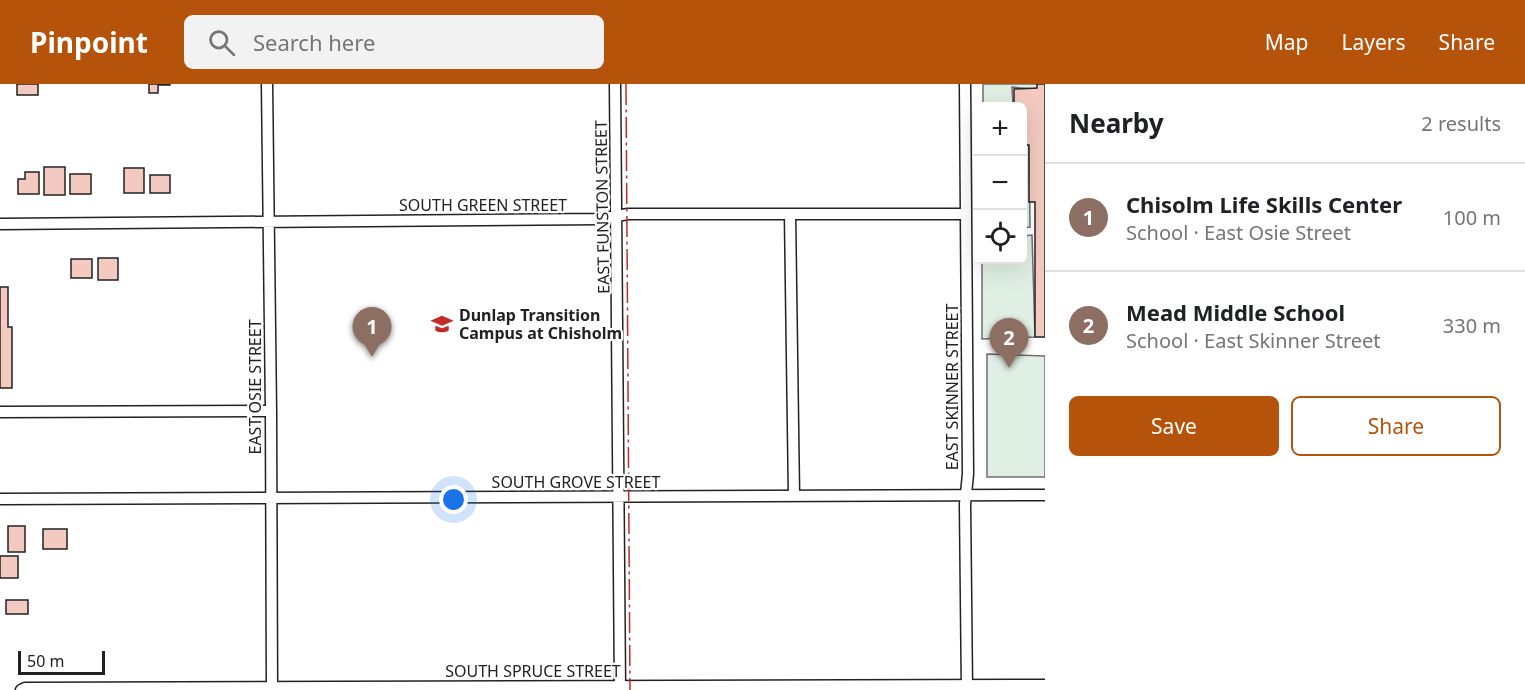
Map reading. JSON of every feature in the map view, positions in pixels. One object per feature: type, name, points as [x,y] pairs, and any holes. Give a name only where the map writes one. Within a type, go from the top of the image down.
[{"type":"street","name":"EAST OSIE STREET","points":[[267,84],[272,688]]},
{"type":"street","name":"EAST FUNSTON STREET","points":[[615,84],[620,688]]},
{"type":"street","name":"EAST SKINNER STREET","points":[[965,84],[967,688]]},
{"type":"street","points":[[790,213],[794,496]]},
{"type":"street","name":"SOUTH GREEN STREET","points":[[0,224],[565,220],[606,219],[628,214],[966,214]]},
{"type":"street","points":[[0,412],[271,411]]},
{"type":"street","name":"SOUTH GROVE STREET","points":[[0,499],[1045,495]]},
{"type":"street","name":"SOUTH SPRUCE STREET","points":[[21,690],[25,688],[967,688],[1045,685]]},
{"type":"green space","points":[[983,84],[1045,84],[1045,87],[1032,89],[1012,87],[1013,102],[983,102]]},
{"type":"green space","points":[[1027,145],[1029,145],[1030,227],[1027,227]]},
{"type":"green space","points":[[1032,235],[1035,337],[982,339],[982,264],[1027,264],[1027,236]]},
{"type":"green space","points":[[987,354],[1045,356],[1045,477],[987,477]]},
{"type":"building","points":[[17,84],[38,84],[38,95],[17,95]]},
{"type":"building","points":[[149,84],[170,85],[158,85],[158,93],[149,93]]},
{"type":"building","points":[[1037,84],[1045,84],[1045,337],[1035,337],[1035,202],[1029,202],[1027,102],[1014,102],[1014,89],[1037,88]]},
{"type":"building","points":[[44,167],[65,167],[65,195],[44,195]]},
{"type":"building","points":[[124,168],[144,168],[144,193],[124,193]]},
{"type":"building","points":[[25,172],[39,172],[39,194],[18,194],[18,179],[25,179]]},
{"type":"building","points":[[70,174],[91,174],[91,194],[70,194]]},
{"type":"building","points":[[150,175],[170,175],[170,193],[150,193]]},
{"type":"building","points":[[98,258],[118,258],[118,280],[98,280]]},
{"type":"building","points":[[71,259],[92,259],[92,278],[71,278]]},
{"type":"building","points":[[0,287],[8,287],[8,327],[12,327],[12,388],[0,388]]},
{"type":"building","points":[[8,526],[25,526],[25,552],[8,552]]},
{"type":"building","points":[[43,529],[67,529],[67,549],[43,549]]},
{"type":"building","points":[[0,556],[18,556],[18,578],[0,578]]},
{"type":"building","points":[[6,600],[28,600],[28,614],[6,614]]},
{"type":"power","points":[[626,84],[630,690]]},
{"type":"place","name":"Dunlap Transition Campus at Chisholm","points":[[442,324]]},
{"type":"place","name":"Chisolm Life Skills Center","points":[[372,357]]},
{"type":"place","name":"Mead Middle School","points":[[1009,368]]}]
